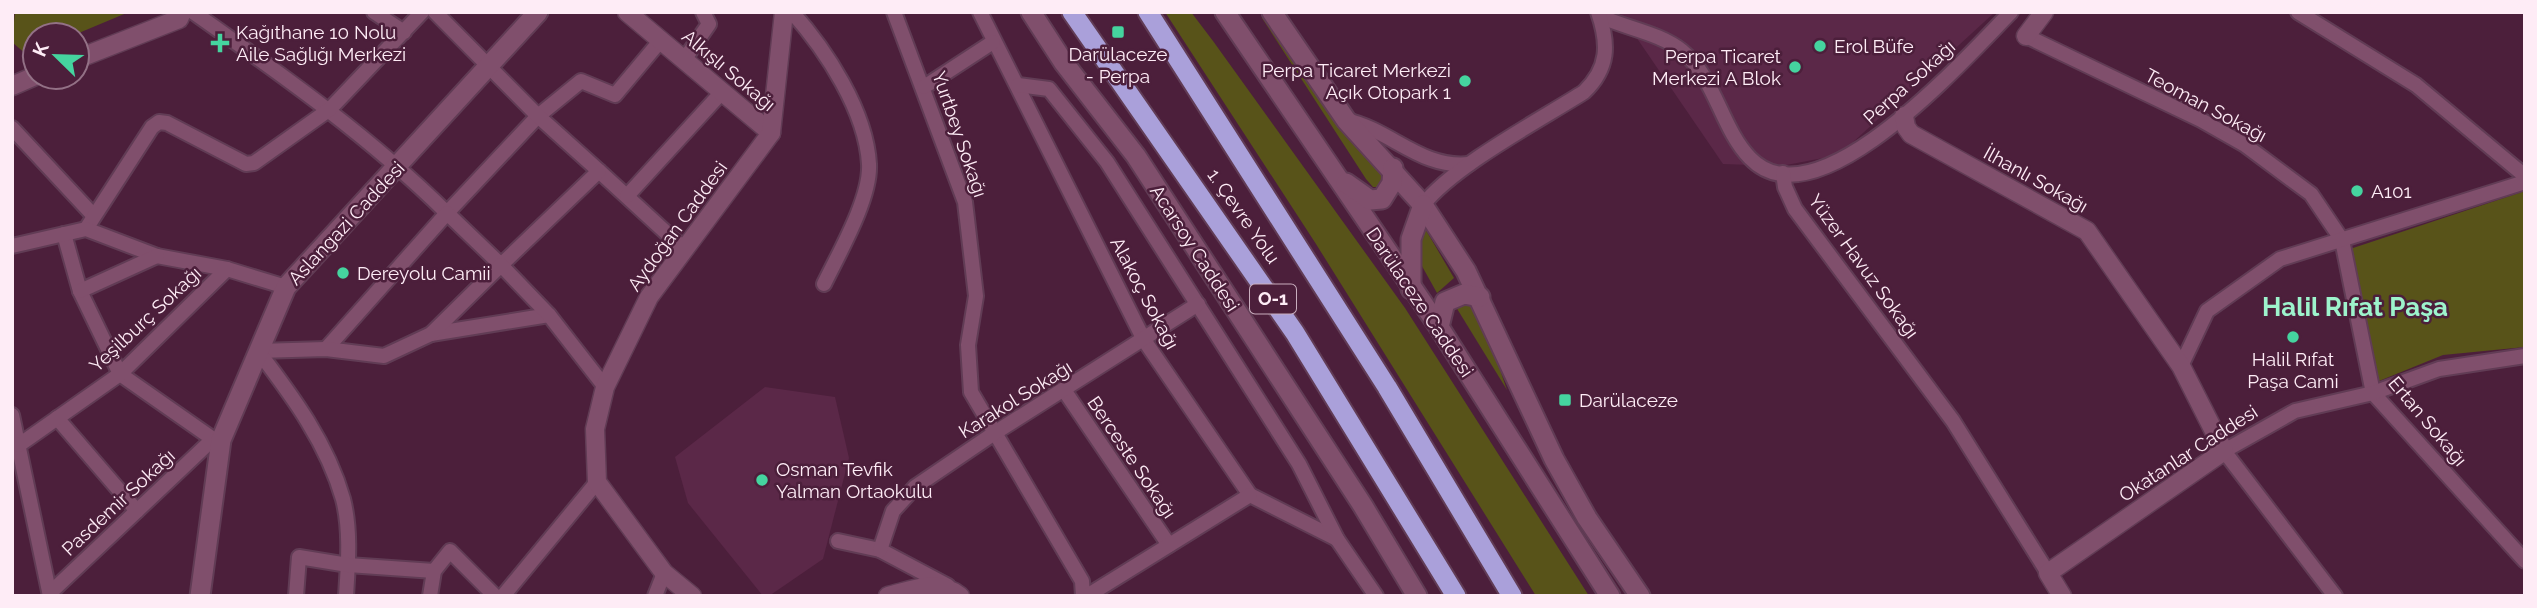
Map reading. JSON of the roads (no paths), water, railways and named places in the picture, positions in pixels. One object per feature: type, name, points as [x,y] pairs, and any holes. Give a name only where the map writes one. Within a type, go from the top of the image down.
[{"type":"highway","name":"1. Çevre Yolu","points":[[1072,12],[1295,333],[1456,596]]},
{"type":"highway","name":"1. Çevre Yolu","points":[[1148,12],[1387,387],[1512,596]]},
{"type":"main road","name":"Acarsoy Caddesi","points":[[1018,12],[1135,176],[1278,392],[1405,596]]},
{"type":"main road","name":"Acarsoy Caddesi","points":[[1031,12],[1065,63],[1136,156],[1363,506],[1417,596]]},
{"type":"main road","name":"Darülaceze Caddesi","points":[[1225,12],[1439,327],[1610,596]]},
{"type":"main road","points":[[1272,12],[1346,120],[1393,168],[1423,205],[1480,296],[1554,459],[1587,517],[1640,596]]},
{"type":"main road","name":"Aslangazi Caddesi","points":[[200,596],[217,440],[286,286],[537,13]]},
{"type":"main road","points":[[1332,171],[1363,197],[1376,200],[1382,199],[1389,189],[1393,168]]},
{"type":"main road","points":[[1412,290],[1411,239],[1423,205]]},
{"type":"main road","points":[[1439,327],[1446,302],[1464,294],[1480,296]]},
{"type":"street","points":[[91,53],[178,19],[182,12]]},
{"type":"street","points":[[193,12],[330,109],[399,165],[549,315],[605,387]]},
{"type":"street","points":[[374,12],[404,32]]},
{"type":"street","points":[[12,246],[64,234],[89,222],[152,127],[159,122],[167,123],[246,164],[254,163],[330,109],[422,12]]},
{"type":"street","points":[[435,12],[538,116],[685,250]]},
{"type":"street","name":"Alkışlı Sokağı","points":[[627,12],[771,133]]},
{"type":"street","points":[[684,60],[709,24],[703,12]]},
{"type":"street","points":[[771,133],[784,12]]},
{"type":"street","points":[[792,12],[821,44],[860,121],[869,165],[859,211],[824,284]]},
{"type":"street","name":"Yurtbey Sokağı","points":[[894,12],[965,202],[976,296],[968,345],[971,392],[993,434],[1082,581],[1085,596]]},
{"type":"street","name":"Alakoç Sokağı","points":[[980,12],[1144,340],[1250,495],[1337,539]]},
{"type":"street","name":"Perpa Sokağı","points":[[1783,173],[1827,167],[1870,144],[1905,116],[2011,12]]},
{"type":"street","points":[[2026,36],[2044,12]]},
{"type":"street","points":[[2298,12],[2416,85],[2525,176]]},
{"type":"street","points":[[1423,205],[1436,190],[1471,164],[1584,92],[1596,81],[1603,70],[1604,59],[1599,14],[1664,40],[1682,51],[1709,86],[1743,150],[1758,165],[1783,173]]},
{"type":"street","name":"Teoman Sokağı","points":[[2026,36],[2201,120],[2245,145],[2311,194],[2342,240]]},
{"type":"street","points":[[326,349],[538,116],[581,81],[615,95],[661,40]]},
{"type":"street","points":[[924,87],[993,41]]},
{"type":"street","points":[[1018,85],[1049,89],[1107,162],[1299,464],[1337,539],[1376,596]]},
{"type":"street","points":[[626,196],[722,92]]},
{"type":"street","name":"İlhanlı Sokağı","points":[[1905,116],[1911,134],[2087,231],[2181,366],[2224,451]]},
{"type":"street","points":[[1346,120],[1377,131],[1428,160],[1454,166],[1471,164]]},
{"type":"street","points":[[12,128],[89,222],[157,256],[227,269],[286,286]]},
{"type":"street","name":"Aydoğan Caddesi","points":[[597,482],[595,429],[605,387],[649,296],[771,133]]},
{"type":"street","points":[[431,334],[599,171]]},
{"type":"street","name":"Yüzer Havuz Sokağı","points":[[1783,173],[1784,187],[1795,209],[1952,421],[2062,596]]},
{"type":"street","points":[[2181,366],[2207,311],[2280,260],[2525,182]]},
{"type":"street","points":[[64,234],[80,291],[120,374],[217,440]]},
{"type":"street","name":"Ertan Sokağı","points":[[2342,240],[2374,393],[2525,561]]},
{"type":"street","points":[[80,291],[157,256]]},
{"type":"street","name":"Yeşilburç Sokağı","points":[[19,445],[120,374],[227,269]]},
{"type":"street","name":"Karakol Sokağı","points":[[880,550],[893,511],[915,487],[993,434],[1198,304]]},
{"type":"street","points":[[258,351],[326,349],[384,356],[431,334],[549,315]]},
{"type":"street","points":[[258,351],[294,398],[324,450],[344,501],[348,565],[346,596]]},
{"type":"street","name":"Okatanlar Caddesi","points":[[2048,573],[2224,451],[2295,411],[2374,393],[2439,369],[2525,356]]},
{"type":"street","name":"Berceste Sokağı","points":[[1064,390],[1169,545]]},
{"type":"street","points":[[12,415],[50,594]]},
{"type":"street","points":[[57,418],[137,511]]},
{"type":"street","name":"Pasdemir Sokağı","points":[[50,594],[217,440]]},
{"type":"street","points":[[2224,451],[2335,596]]},
{"type":"street","points":[[503,596],[597,482],[664,573],[692,596]]},
{"type":"street","points":[[1085,596],[1250,495]]},
{"type":"street","points":[[838,541],[880,550],[954,591]]},
{"type":"street","points":[[430,596],[434,571],[450,551],[495,596]]},
{"type":"street","points":[[296,596],[299,557],[348,565],[434,571]]},
{"type":"street","points":[[655,596],[664,573]]},
{"type":"street","points":[[887,596],[932,585],[954,591]]},
{"type":"place","name":"Darülaceze - Perpa","points":[[1118,32]]},
{"type":"place","name":"Kağıthane 10 Nolu Aile Sağlığı Merkezi","points":[[220,43]]},
{"type":"place","name":"Erol Büfe","points":[[1820,46]]},
{"type":"place","name":"Perpa Ticaret Merkezi A Blok","points":[[1795,67]]},
{"type":"place","name":"Perpa Ticaret Merkezi Açık Otopark 1","points":[[1465,81]]},
{"type":"place","name":"A101","points":[[2357,191]]},
{"type":"place","name":"Dereyolu Camii","points":[[343,273]]},
{"type":"place","name":"Halil Rıfat Paşa Cami","points":[[2293,337]]},
{"type":"place","name":"Darülaceze","points":[[1565,400]]},
{"type":"place","name":"Osman Tevfik Yalman Ortaokulu","points":[[762,480]]},
{"type":"district","name":"Halil Rıfat Paşa","points":[[2355,307]]}]
